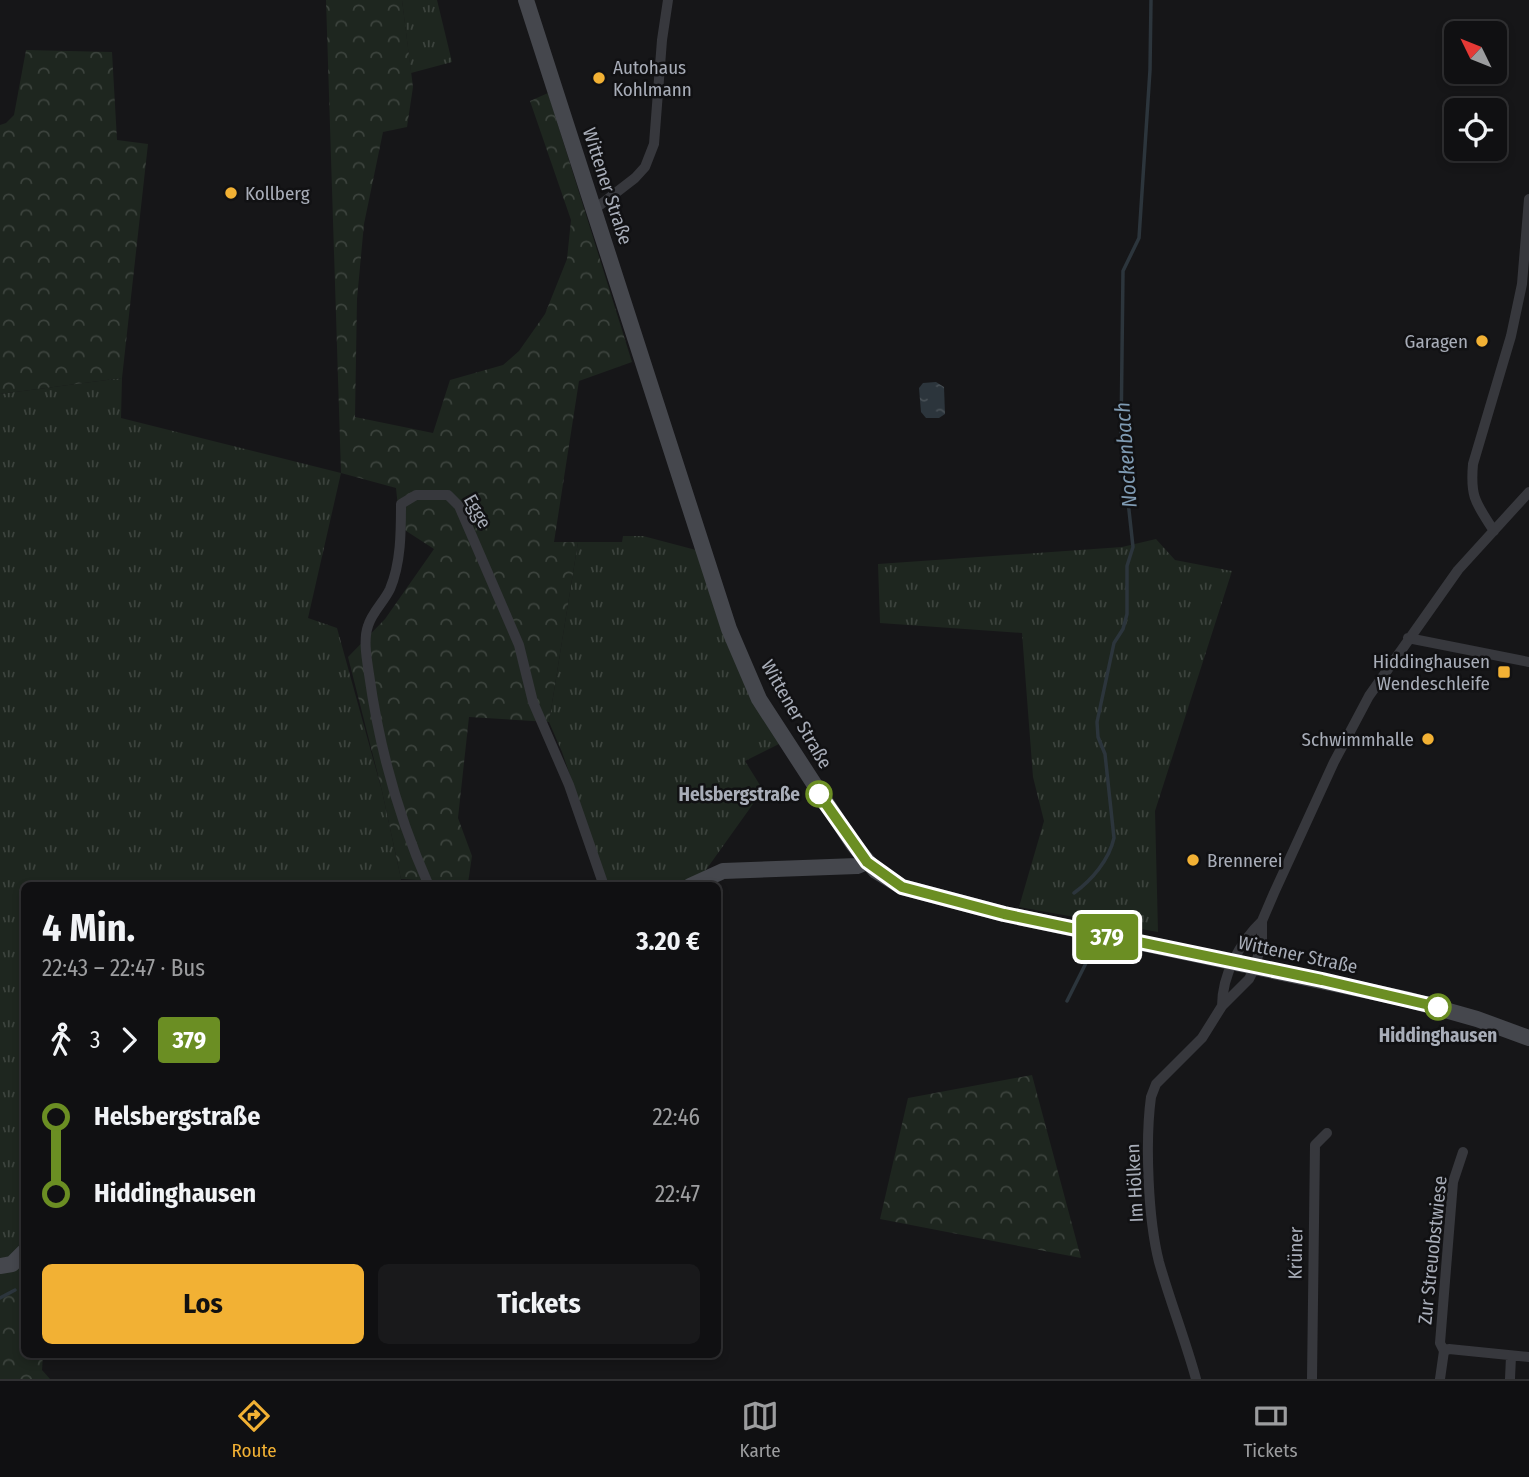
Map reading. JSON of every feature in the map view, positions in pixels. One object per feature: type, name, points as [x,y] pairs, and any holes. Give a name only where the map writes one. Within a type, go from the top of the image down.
[{"type":"main road","name":"Wittener Straße","points":[[526,0],[729,629],[764,706],[867,862],[902,887],[936,898],[1406,999],[1478,1019],[1529,1038]]},
{"type":"main road","points":[[700,882],[723,871],[857,866],[867,862]]},
{"type":"main road","points":[[0,1266],[12,1264],[21,1255]]},
{"type":"street","points":[[594,207],[635,178],[648,160],[656,133],[662,40],[668,0]]},
{"type":"street","points":[[1494,531],[1474,499],[1471,485],[1474,464],[1511,336],[1522,284],[1529,199]]},
{"type":"street","points":[[1255,967],[1262,940],[1262,920],[1334,762],[1369,696],[1458,570],[1529,492]]},
{"type":"street","name":"Egge","points":[[427,882],[415,855],[391,781],[366,655],[367,627],[390,589],[396,567],[401,537],[401,504],[416,495],[448,495],[459,506],[519,645],[533,702],[569,785],[603,882]]},
{"type":"street","points":[[1408,638],[1529,662]]},
{"type":"street","name":"Im Hölken","points":[[1222,1006],[1222,989],[1247,934],[1262,920]]},
{"type":"street","name":"Im Hölken","points":[[1196,1379],[1159,1260],[1154,1235],[1149,1190],[1150,1105],[1156,1084],[1202,1038],[1222,1006],[1249,979],[1255,967]]},
{"type":"street","name":"Krüner","points":[[1312,1379],[1315,1145],[1328,1132]]},
{"type":"street","name":"Zur Streuobstwiese","points":[[1440,1379],[1444,1351],[1440,1343],[1453,1182],[1463,1152]]},
{"type":"street","name":"Zur Streuobstwiese","points":[[1444,1351],[1449,1349],[1529,1357]]},
{"type":"street","points":[[1510,1379],[1511,1356]]},
{"type":"green space","points":[[326,0],[402,0],[413,87],[407,127],[383,132],[364,224],[357,299],[355,417],[433,433],[450,380],[503,365],[519,351],[545,314],[567,259],[571,220],[530,101],[548,93],[632,362],[579,381],[554,542],[578,542],[549,722],[469,717],[458,818],[472,856],[468,882],[401,879],[348,657],[385,619],[434,549],[400,527],[396,488],[341,473]]},
{"type":"green space","points":[[402,0],[437,0],[452,62],[411,73]]},
{"type":"green space","points":[[26,50],[112,52],[117,140],[148,144],[122,378],[0,394],[0,125],[14,115]]},
{"type":"green space","points":[[122,378],[121,418],[341,473],[308,618],[337,628],[382,791],[401,879],[401,882],[21,882],[21,1251],[0,1263],[0,394]]},
{"type":"green space","points":[[623,536],[643,536],[696,550],[720,626],[747,688],[779,744],[745,761],[763,790],[703,874],[689,882],[607,882],[549,722],[578,542],[622,542]]},
{"type":"green space","points":[[1156,539],[1175,560],[1232,571],[1155,811],[1158,932],[1019,907],[1044,821],[1033,777],[1022,633],[880,623],[878,564],[1122,547]]},
{"type":"green space","points":[[1032,1075],[1081,1258],[880,1219],[908,1098]]},
{"type":"green space","points":[[21,1257],[21,1358],[43,1358],[42,1370],[50,1379],[0,1379],[0,1269]]},
{"type":"water","points":[[936,382],[944,387],[945,414],[939,418],[926,418],[921,412],[919,388],[923,383]]},
{"type":"waterway","name":"Nockenbach","points":[[1074,893],[1099,869],[1114,838],[1105,754],[1098,737],[1097,722],[1114,643],[1123,629],[1127,614],[1127,566],[1133,547],[1121,437],[1123,271],[1139,238],[1150,70],[1151,0]]},
{"type":"waterway","name":"Nockenbach","points":[[1067,1001],[1090,955]]},
{"type":"waterway","points":[[0,1298],[15,1290]]},
{"type":"bus line","name":"379","points":[[819,794],[867,862],[888,880],[902,887],[1004,914],[1438,1007]]},
{"type":"place","name":"Autohaus Kohlmann","points":[[599,78]]},
{"type":"place","name":"Kollberg","points":[[231,193]]},
{"type":"place","name":"Garagen","points":[[1482,341]]},
{"type":"place","name":"Hiddinghausen Wendeschleife","points":[[1504,672]]},
{"type":"place","name":"Schwimmhalle","points":[[1428,739]]},
{"type":"place","name":"Helsbergstraße","points":[[819,794]]},
{"type":"place","name":"Brennerei","points":[[1193,860]]},
{"type":"place","name":"Hiddinghausen","points":[[1438,1007]]}]
